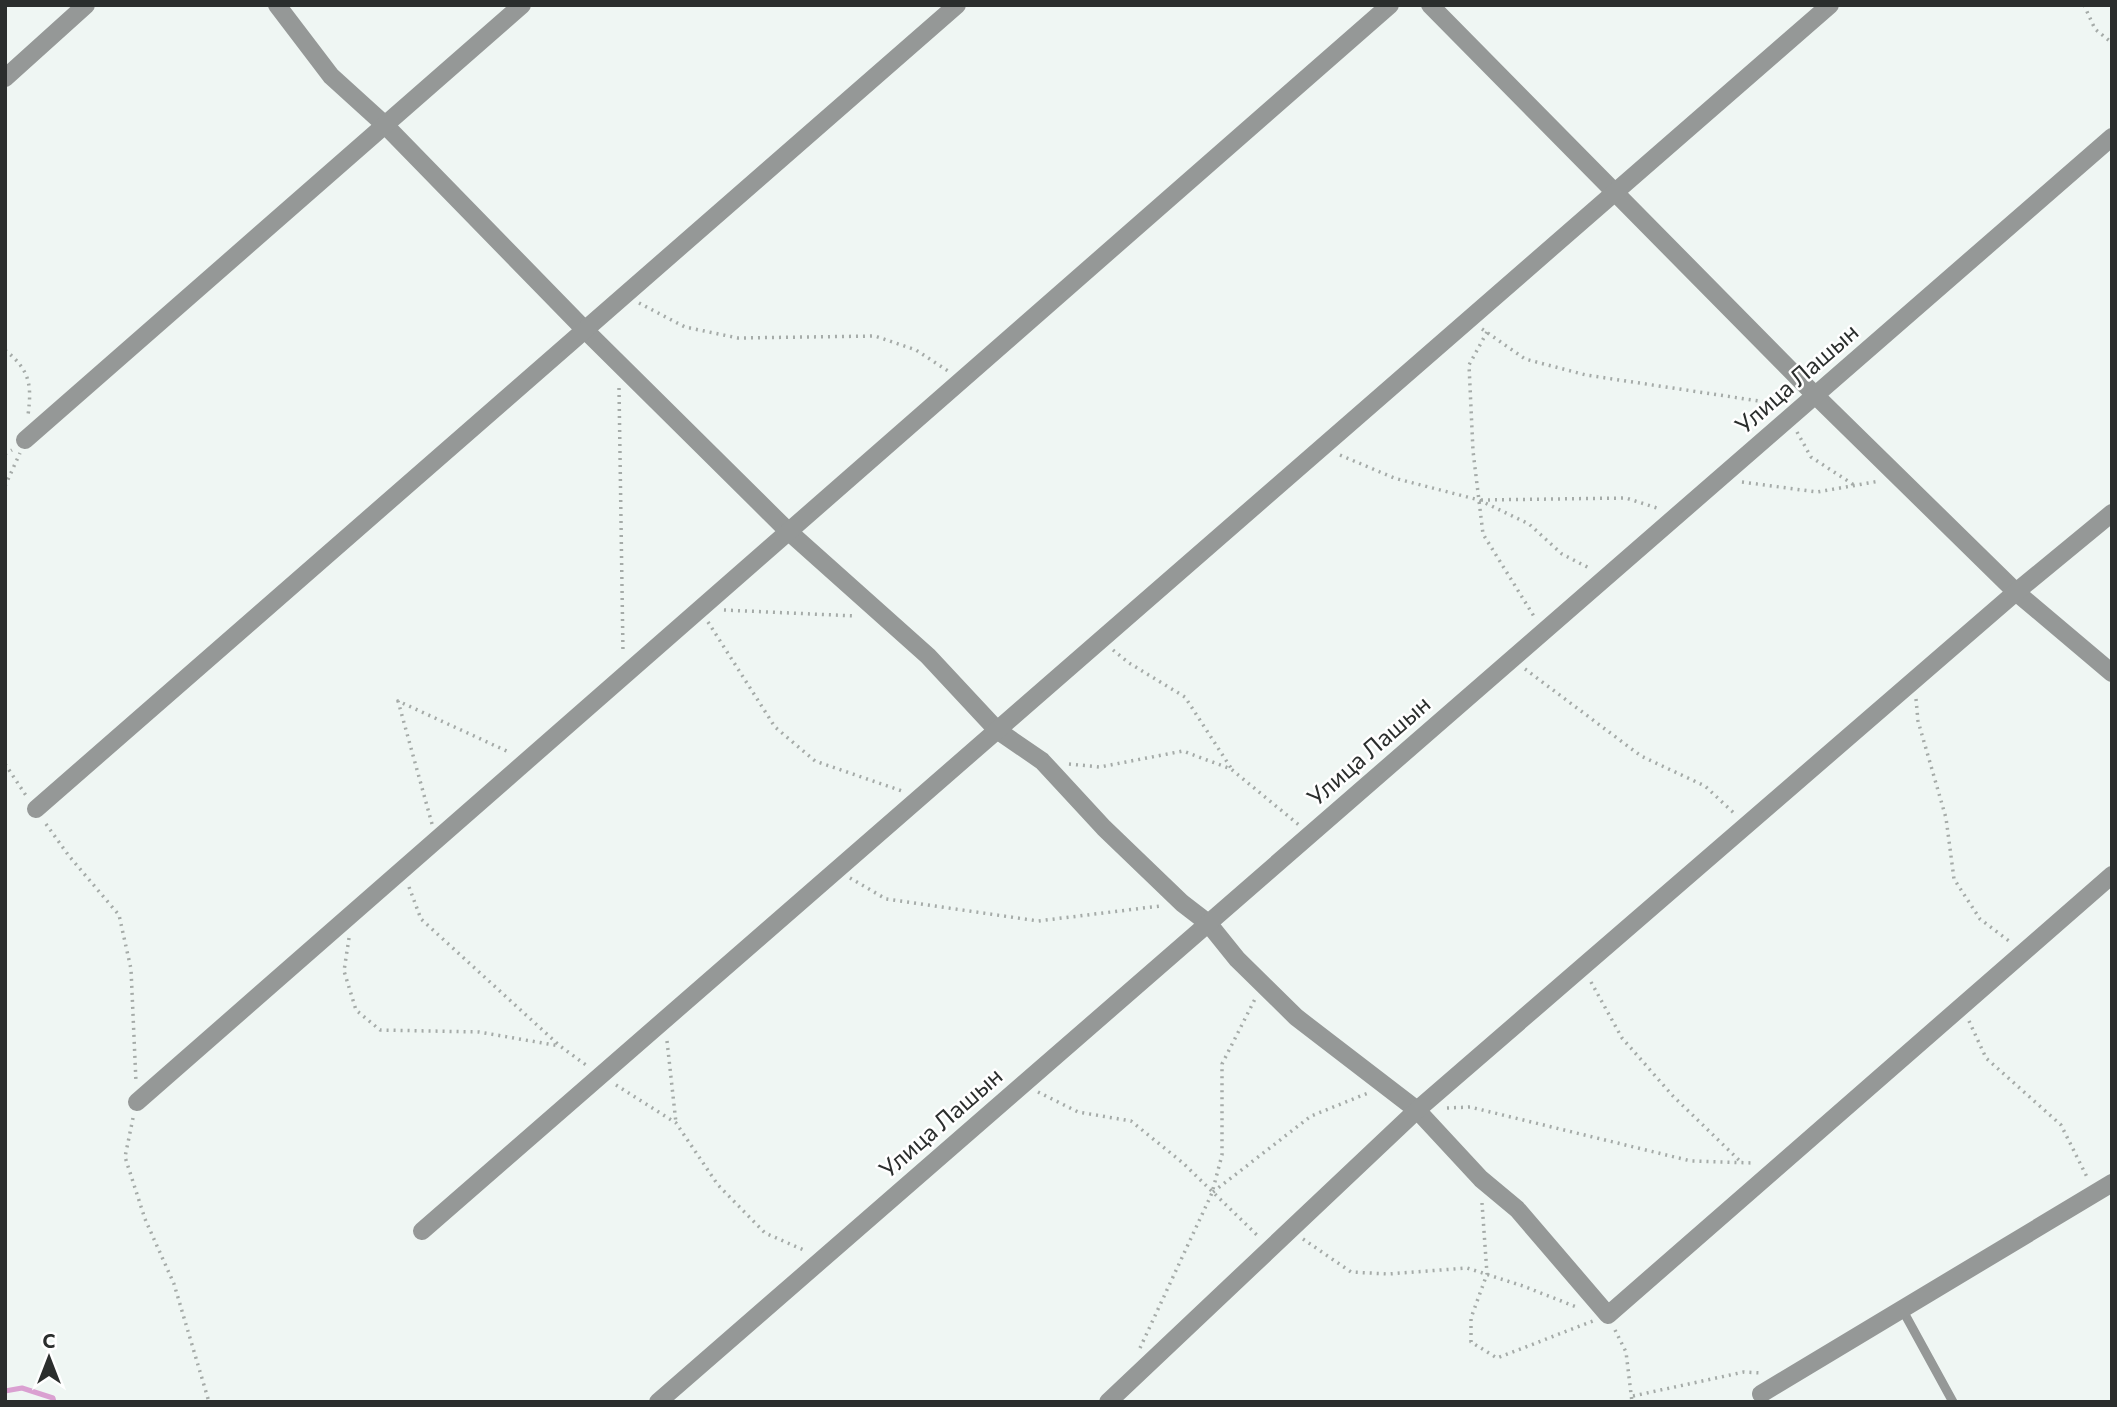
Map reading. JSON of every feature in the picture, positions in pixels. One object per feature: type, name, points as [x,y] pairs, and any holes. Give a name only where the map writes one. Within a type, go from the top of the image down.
[{"type":"street","points":[[5,78],[86,5]]},
{"type":"street","points":[[277,5],[331,76],[385,125],[585,330],[788,531],[928,656],[997,730],[1042,761],[1104,828],[1182,903],[1208,923],[1237,959],[1296,1017],[1417,1110],[1481,1179],[1517,1209],[1608,1315],[2112,875]]},
{"type":"street","points":[[26,440],[522,5]]},
{"type":"street","points":[[36,809],[957,5]]},
{"type":"street","points":[[137,1101],[1390,5]]},
{"type":"street","points":[[1430,5],[1815,396],[2016,592],[2112,673]]},
{"type":"street","points":[[422,1231],[1830,5]]},
{"type":"street","name":"Улица Лашын","points":[[658,1402],[2112,137]]},
{"type":"street","points":[[1108,1402],[1417,1110],[2016,592],[2112,513]]},
{"type":"street","points":[[1761,1394],[2112,1183]]},
{"type":"lane","points":[[1902,1309],[1952,1402]]},
{"type":"path","points":[[2084,5],[2095,29],[2112,43]]},
{"type":"path","points":[[625,295],[685,327],[738,338],[875,335],[916,350],[961,380]]},
{"type":"path","points":[[1469,320],[1525,359],[1586,375],[1801,408],[1796,433],[1811,457],[1854,485]]},
{"type":"path","points":[[1487,332],[1469,365],[1473,451],[1483,534],[1543,632]]},
{"type":"path","points":[[5,350],[18,360],[32,388],[26,440],[5,486]]},
{"type":"path","points":[[619,362],[623,676]]},
{"type":"path","points":[[1322,448],[1394,478],[1479,500],[1529,524],[1562,554],[1606,577]]},
{"type":"path","points":[[1719,479],[1817,492],[1899,478]]},
{"type":"path","points":[[1479,500],[1626,498],[1677,515]]},
{"type":"path","points":[[700,609],[882,616]]},
{"type":"path","points":[[700,609],[775,727],[815,761],[920,797]]},
{"type":"path","points":[[1101,640],[1129,663],[1185,697],[1231,769],[1310,834]]},
{"type":"path","points":[[1512,659],[1640,756],[1705,786],[1747,826]]},
{"type":"path","points":[[1915,680],[1918,721],[1946,818],[1954,878],[1980,919],[2023,952]]},
{"type":"path","points":[[436,840],[398,701],[527,760]]},
{"type":"path","points":[[1042,761],[1100,767],[1183,751],[1231,769]]},
{"type":"path","points":[[5,764],[69,856],[119,915],[131,969],[137,1101],[125,1157],[145,1219],[174,1284],[209,1402]]},
{"type":"path","points":[[836,870],[886,899],[1038,921],[1182,903]]},
{"type":"path","points":[[354,912],[344,971],[356,1010],[380,1030],[479,1032],[560,1046]]},
{"type":"path","points":[[1583,968],[1622,1038],[1673,1096],[1742,1163]]},
{"type":"path","points":[[1137,1353],[1212,1193],[1222,1155],[1222,1064],[1263,985]]},
{"type":"path","points":[[1962,1006],[1986,1058],[2061,1125],[2094,1193]]},
{"type":"path","points":[[664,1020],[676,1123]]},
{"type":"path","points":[[1023,1084],[1078,1112],[1131,1121],[1183,1163],[1271,1249]]},
{"type":"path","points":[[1212,1193],[1311,1116],[1384,1087]]},
{"type":"path","points":[[1417,1110],[1471,1107],[1691,1161],[1780,1165]]},
{"type":"path","points":[[1481,1179],[1487,1274],[1471,1318],[1471,1342],[1497,1359],[1608,1315]]},
{"type":"path","points":[[1290,1231],[1351,1272],[1388,1274],[1467,1268],[1523,1286],[1570,1306],[1608,1315]]},
{"type":"path","points":[[1608,1315],[1626,1352],[1632,1399],[1744,1372],[1793,1375]]},
{"type":"waterway","points":[[5,1391],[22,1388],[53,1398],[54,1402]]}]
